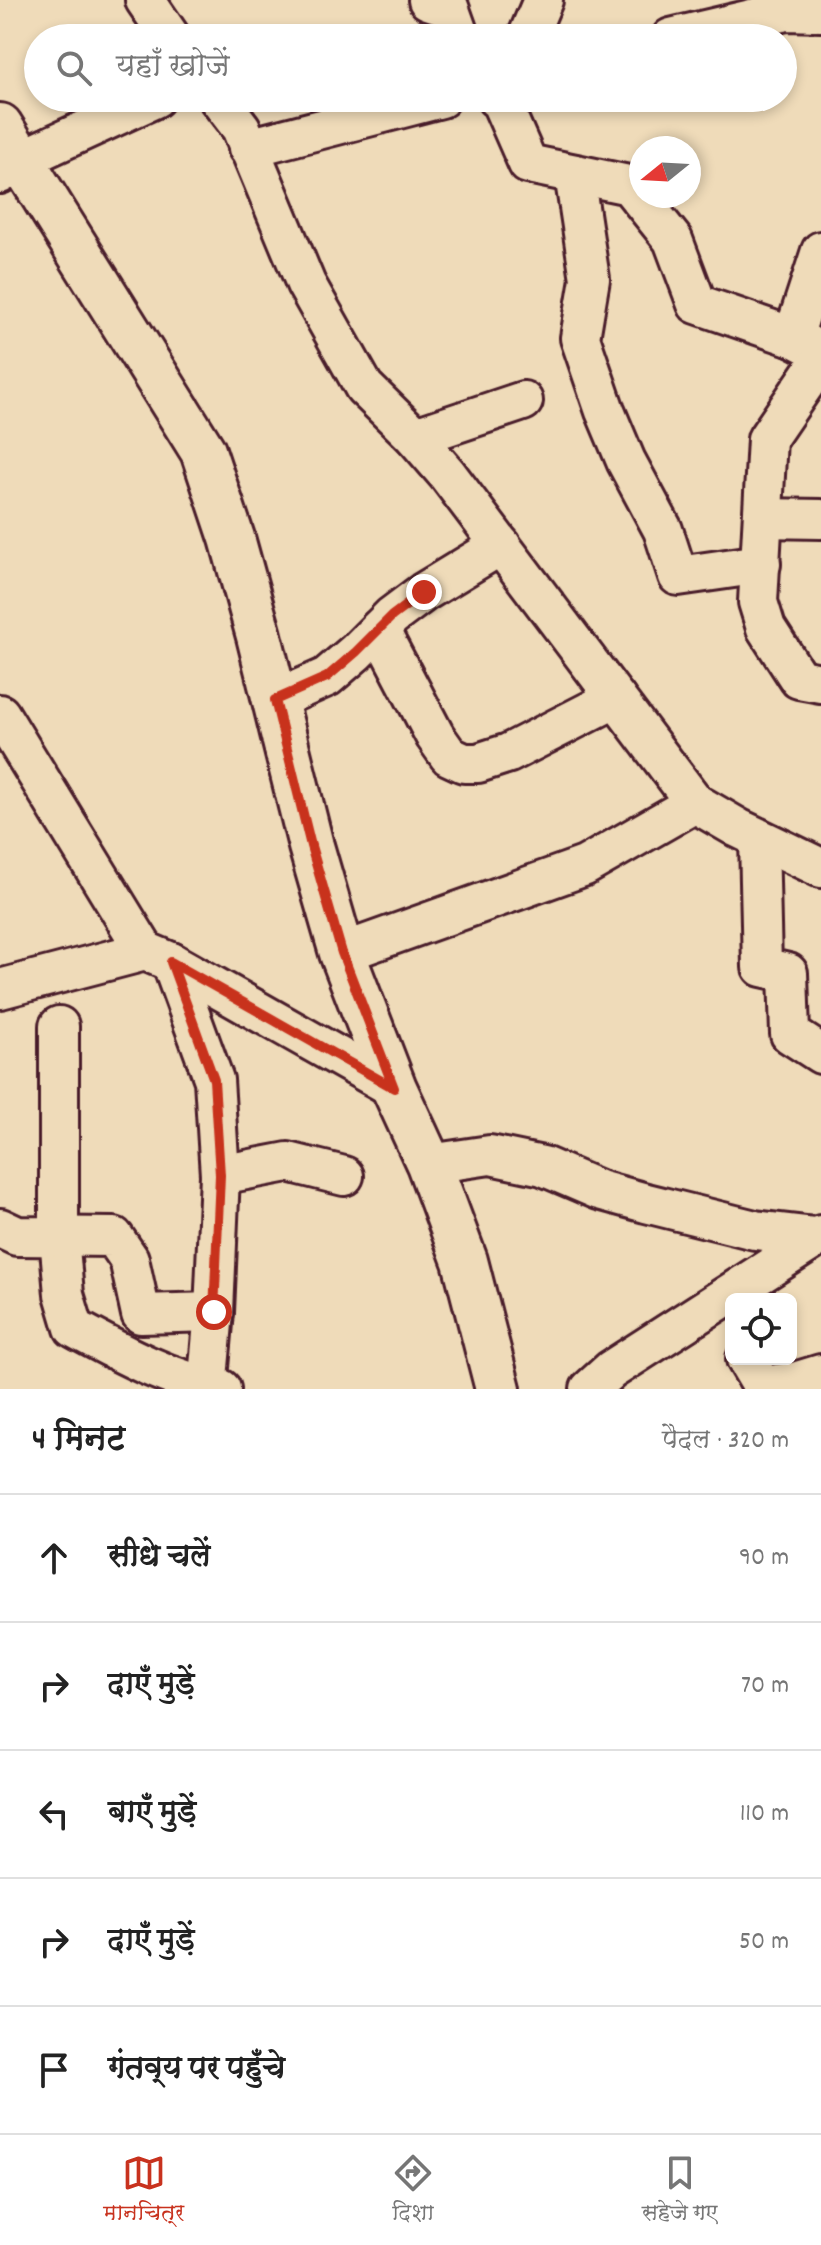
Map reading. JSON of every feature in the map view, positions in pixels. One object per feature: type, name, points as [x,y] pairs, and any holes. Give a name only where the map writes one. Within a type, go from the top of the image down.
[{"type":"main road","points":[[7,153],[203,451],[232,538],[311,846],[342,953],[394,1088],[429,1164],[465,1261],[498,1389]]},
{"type":"street","points":[[145,0],[161,24]]},
{"type":"street","points":[[428,0],[449,7],[455,24]]},
{"type":"street","points":[[533,24],[543,0]]},
{"type":"street","points":[[731,24],[786,11],[821,12]]},
{"type":"street","points":[[7,153],[117,112]]},
{"type":"street","points":[[229,112],[241,128],[306,284],[364,387],[415,437],[501,545],[695,803],[759,839],[821,868]]},
{"type":"street","points":[[248,148],[387,112]]},
{"type":"street","points":[[505,112],[528,164],[629,185],[673,240],[697,304],[812,349]]},
{"type":"street","points":[[574,174],[590,279],[580,338],[605,411],[626,461],[663,530],[678,576],[761,564]]},
{"type":"street","points":[[821,251],[812,349],[767,439],[758,602],[766,628],[799,679],[821,683]]},
{"type":"street","points":[[415,437],[523,401]]},
{"type":"street","points":[[763,518],[821,519]]},
{"type":"street","points":[[275,700],[327,677],[424,592],[501,545]]},
{"type":"street","points":[[379,629],[435,736],[449,756],[464,763],[478,763],[509,753],[616,698]]},
{"type":"street","points":[[0,714],[158,957],[214,1080],[220,1175],[212,1388],[125,1356],[74,1328],[64,1294],[59,1236],[59,1026]]},
{"type":"street","points":[[342,953],[585,866],[695,803]]},
{"type":"street","points":[[759,839],[762,967],[788,973],[790,1034],[821,1054]]},
{"type":"street","points":[[0,989],[158,957],[394,1088]]},
{"type":"street","points":[[429,1164],[490,1155],[543,1166],[599,1190],[755,1230],[818,1236]]},
{"type":"street","points":[[220,1175],[288,1162],[344,1176]]},
{"type":"street","points":[[0,1228],[17,1236],[114,1237],[129,1259],[141,1314],[214,1312]]},
{"type":"street","points":[[607,1383],[724,1314],[818,1236]]},
{"type":"street","points":[[750,1365],[762,1386],[821,1374]]},
{"type":"route","points":[[214,1312],[220,1175],[214,1080],[171,962],[394,1088],[342,953],[311,846],[275,700],[327,677],[392,616],[424,592]]}]
